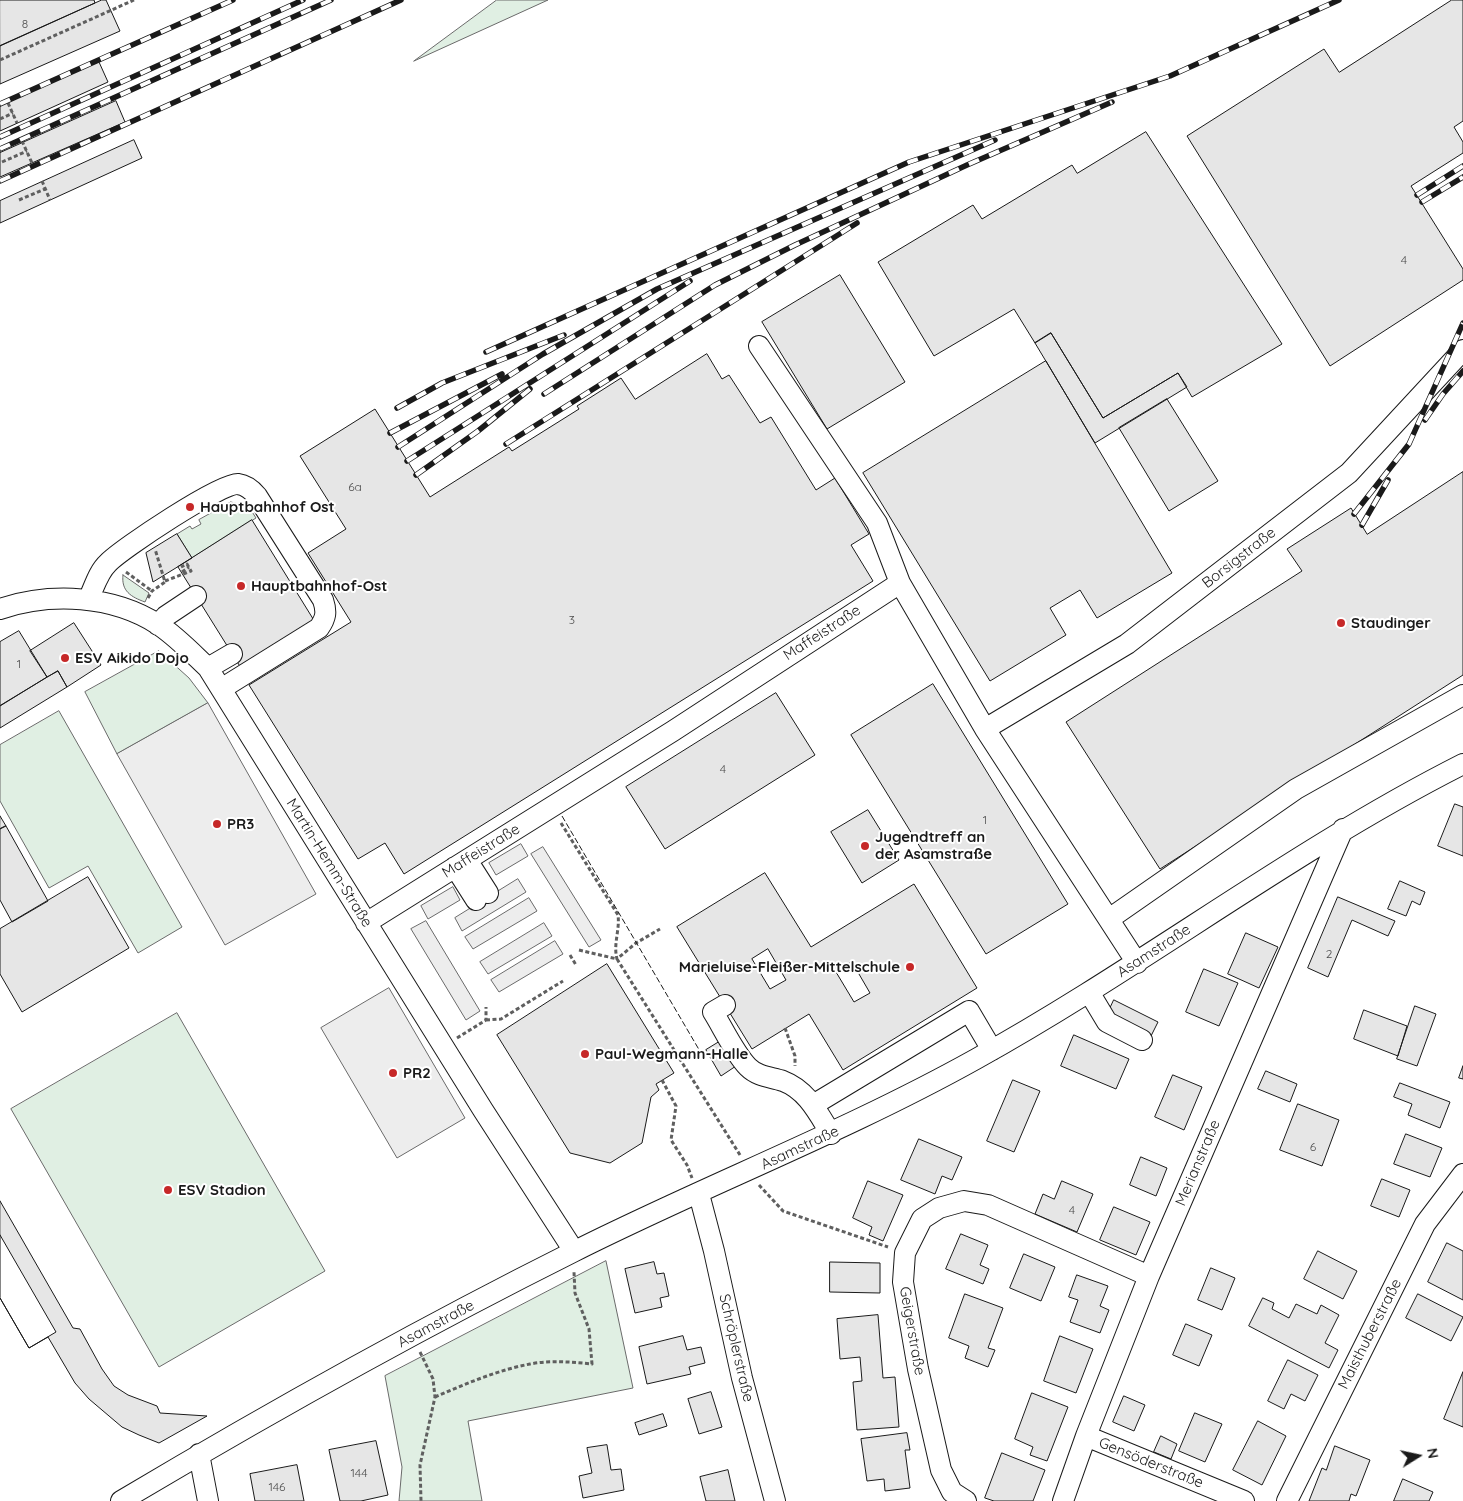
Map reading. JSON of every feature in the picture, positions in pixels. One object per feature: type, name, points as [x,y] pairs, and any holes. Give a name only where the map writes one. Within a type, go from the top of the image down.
[{"type":"street","points":[[760,346],[876,523],[900,583],[985,729],[1137,963]]},
{"type":"street","name":"Borsigstraße","points":[[985,729],[1127,644],[1349,472],[1463,350]]},
{"type":"street","points":[[88,600],[105,565],[119,552],[215,492],[238,484],[248,487],[262,504],[323,600],[326,609],[325,619],[319,628],[221,689]]},
{"type":"street","name":"Maffeistraße","points":[[366,922],[552,807],[900,583]]},
{"type":"street","points":[[158,625],[166,616],[196,596]]},
{"type":"street","name":"Martin-Hemm-Straße","points":[[0,609],[16,604],[60,598],[88,600],[114,605],[135,612],[158,625],[181,641],[208,668],[443,1046],[574,1251]]},
{"type":"street","points":[[208,668],[232,654]]},
{"type":"street","points":[[1109,919],[1296,789],[1463,695]]},
{"type":"street","name":"Asamstraße","points":[[121,1501],[199,1454],[413,1335],[574,1251],[831,1134],[992,1050],[1137,963],[1343,829],[1463,764]]},
{"type":"street","name":"Merianstraße","points":[[1063,1501],[1086,1436],[1149,1276],[1343,829]]},
{"type":"street","points":[[461,863],[482,896]]},
{"type":"street","points":[[1089,992],[1107,1022],[1142,1040]]},
{"type":"street","points":[[725,1005],[713,1012],[748,1067],[762,1077],[784,1081],[796,1088],[813,1104],[831,1134]]},
{"type":"street","points":[[813,1104],[969,1011],[992,1050]]},
{"type":"street","name":"Maisthuberstraße","points":[[1287,1501],[1425,1224],[1463,1174]]},
{"type":"street","name":"Schröplerstraße","points":[[698,1194],[714,1251],[742,1378],[776,1501]]},
{"type":"street","name":"Geigerstraße","points":[[966,1501],[952,1492],[941,1470],[918,1369],[902,1282],[905,1253],[922,1219],[939,1208],[964,1201],[988,1205],[1149,1276]]},
{"type":"street","name":"Gensöderstraße","points":[[1086,1436],[1244,1501]]},
{"type":"street","points":[[199,1454],[208,1501]]},
{"type":"path","points":[[0,60],[134,0]]},
{"type":"path","points":[[8,102],[17,123]]},
{"type":"path","points":[[0,119],[13,113]]},
{"type":"path","points":[[22,141],[32,162]]},
{"type":"path","points":[[2,162],[27,151]]},
{"type":"path","points":[[42,181],[50,200]]},
{"type":"path","points":[[19,200],[45,188]]},
{"type":"path","points":[[154,548],[165,582]]},
{"type":"path","points":[[120,569],[152,591],[165,582],[191,571],[187,564],[181,567]]},
{"type":"path","points":[[552,807],[618,915],[620,926],[615,950],[617,959],[743,1160]]},
{"type":"path","points":[[617,959],[636,943],[660,928]]},
{"type":"path","points":[[579,950],[617,959]]},
{"type":"path","points":[[570,955],[576,965]]},
{"type":"path","points":[[443,1046],[486,1020],[501,1020],[563,980]]},
{"type":"path","points":[[486,1007],[486,1020]]},
{"type":"path","points":[[785,1028],[795,1056],[796,1088]]},
{"type":"path","points":[[662,1080],[676,1106],[671,1140],[687,1165],[698,1194]]},
{"type":"path","points":[[761,1190],[783,1212],[905,1253]]},
{"type":"path","points":[[435,1397],[468,1383],[530,1364],[564,1361],[592,1364],[589,1329],[575,1293],[574,1272]]},
{"type":"path","points":[[413,1335],[433,1379],[435,1397],[420,1465],[421,1501]]},
{"type":"green space","points":[[497,0],[548,0],[414,61]]},
{"type":"green space","points":[[231,502],[249,507],[256,518],[192,558],[177,534],[190,526],[192,529],[201,524],[199,520]]},
{"type":"green space","points":[[123,575],[149,593],[145,602],[128,593],[125,589]]},
{"type":"green space","points":[[159,651],[189,678],[208,703],[117,754],[85,692]]},
{"type":"green space","points":[[59,711],[182,927],[138,953],[88,866],[49,888],[0,801],[0,745]]},
{"type":"green space","name":"ESV Stadion","points":[[177,1013],[325,1271],[159,1367],[11,1109]]},
{"type":"green space","points":[[606,1261],[633,1388],[468,1421],[482,1501],[399,1501],[402,1467],[385,1376]]},
{"type":"shaded area","name":"PR3","points":[[208,703],[316,894],[225,945],[117,754]]},
{"type":"shaded area","points":[[521,844],[528,856],[496,875],[489,863]]},
{"type":"shaded area","points":[[543,847],[601,940],[589,947],[531,854]]},
{"type":"shaded area","points":[[518,879],[526,892],[462,931],[455,918]]},
{"type":"shaded area","points":[[453,887],[460,900],[428,919],[421,906]]},
{"type":"shaded area","points":[[529,898],[537,911],[473,949],[465,937]]},
{"type":"shaded area","points":[[426,921],[480,1011],[466,1020],[411,929]]},
{"type":"shaded area","points":[[544,923],[552,936],[488,974],[480,962]]},
{"type":"shaded area","points":[[555,941],[563,954],[499,992],[491,980]]},
{"type":"shaded area","name":"PR2","points":[[389,988],[465,1118],[397,1158],[321,1028]]},
{"type":"building","points":[[0,0],[94,0],[95,3],[0,46]]},
{"type":"building","points":[[102,0],[106,0],[120,31],[0,84],[0,46]]},
{"type":"building","points":[[1452,0],[1463,0],[1463,121],[1454,127],[1463,142],[1463,153],[1411,186],[1463,269],[1463,280],[1330,366],[1187,136],[1324,49],[1339,72]]},
{"type":"building","points":[[99,62],[108,82],[0,131],[0,106]]},
{"type":"building","points":[[116,101],[125,122],[0,177],[0,153]]},
{"type":"building","points":[[1146,132],[1282,344],[1192,397],[1178,373],[1103,418],[1051,333],[1035,343],[1014,309],[934,356],[878,262],[973,205],[982,219],[1072,165],[1077,173]]},
{"type":"building","points":[[134,140],[142,158],[0,223],[0,201]]},
{"type":"building","points":[[840,275],[905,382],[827,429],[762,322]]},
{"type":"building","points":[[1051,333],[1103,418],[1178,373],[1187,387],[1095,443],[1035,343]]},
{"type":"building","points":[[707,354],[722,379],[729,375],[760,423],[771,417],[816,490],[835,478],[869,534],[851,545],[873,581],[404,874],[385,843],[358,859],[249,685],[351,622],[308,553],[346,529],[300,456],[375,409],[430,497],[509,447],[512,451],[579,409],[577,406],[621,378],[635,399]]},
{"type":"building","points":[[1046,361],[1172,573],[1097,618],[1080,590],[1050,608],[1066,635],[990,681],[863,473]]},
{"type":"building","points":[[1167,399],[1218,481],[1169,511],[1119,428]]},
{"type":"building","name":"Staudinger","points":[[1463,472],[1463,675],[1160,869],[1066,722],[1302,571],[1287,549],[1351,508],[1367,534]]},
{"type":"building","name":"Hauptbahnhof-Ost","points":[[252,520],[315,622],[241,668],[178,567]]},
{"type":"building","points":[[177,534],[192,558],[153,582],[146,553]]},
{"type":"building","name":"ESV Aikido Dojo","points":[[74,623],[101,665],[67,687],[58,671],[47,677],[30,651]]},
{"type":"building","points":[[19,631],[47,677],[0,706],[0,642]]},
{"type":"building","points":[[58,671],[67,687],[0,728],[0,706]]},
{"type":"building","points":[[933,684],[1068,904],[986,954],[851,735]]},
{"type":"building","points":[[776,693],[815,755],[665,849],[626,787]]},
{"type":"building","points":[[1455,804],[1463,807],[1463,856],[1438,846]]},
{"type":"building","name":"Jugendtreff an der Asamstraße","points":[[868,810],[899,860],[862,883],[831,832]]},
{"type":"building","points":[[0,816],[6,826],[0,829]]},
{"type":"building","points":[[6,826],[48,901],[12,922],[0,900],[0,829]]},
{"type":"building","name":"Marieluise-Fleißer-Mittelschule","points":[[765,873],[811,947],[914,884],[977,988],[843,1070],[809,1014],[752,1049],[677,927]],"holes":[[[768,949],[786,980],[770,989],[752,959]],[[852,962],[870,993],[854,1002],[836,972]]]},
{"type":"building","points":[[88,877],[129,948],[22,1012],[0,974],[0,929]]},
{"type":"building","points":[[1400,881],[1425,892],[1420,905],[1412,901],[1406,916],[1388,909]]},
{"type":"building","points":[[1338,897],[1395,921],[1388,936],[1352,920],[1328,977],[1308,968]]},
{"type":"building","points":[[1246,933],[1278,947],[1259,988],[1228,974]]},
{"type":"building","name":"Paul-Wegmann-Halle","points":[[607,964],[674,1073],[656,1084],[659,1090],[651,1097],[642,1143],[610,1163],[570,1153],[497,1035]]},
{"type":"building","points":[[1204,969],[1238,983],[1219,1026],[1186,1012]]},
{"type":"building","points":[[1114,1000],[1158,1022],[1151,1036],[1107,1015]]},
{"type":"building","points":[[1415,1006],[1436,1014],[1417,1066],[1397,1059]]},
{"type":"building","points":[[1364,1010],[1407,1026],[1398,1056],[1354,1039]]},
{"type":"building","points":[[1074,1035],[1129,1059],[1116,1089],[1061,1066]]},
{"type":"building","points":[[724,1039],[739,1064],[721,1076],[706,1050]]},
{"type":"building","points":[[1463,1066],[1463,1079],[1459,1078]]},
{"type":"building","points":[[1266,1071],[1297,1084],[1290,1102],[1258,1089]]},
{"type":"building","points":[[1173,1075],[1202,1087],[1184,1130],[1155,1117]]},
{"type":"building","points":[[1013,1080],[1040,1091],[1014,1152],[987,1141]]},
{"type":"building","points":[[1400,1083],[1450,1102],[1440,1128],[1408,1115],[1412,1104],[1394,1097]]},
{"type":"building","points":[[1298,1104],[1339,1120],[1322,1166],[1280,1150]]},
{"type":"building","points":[[1406,1134],[1442,1148],[1430,1177],[1394,1164]]},
{"type":"building","points":[[919,1139],[962,1157],[952,1180],[942,1176],[935,1194],[901,1180]]},
{"type":"building","points":[[1141,1157],[1167,1168],[1156,1196],[1130,1185]]},
{"type":"building","points":[[1382,1179],[1410,1190],[1399,1217],[1371,1206]]},
{"type":"building","points":[[868,1181],[903,1195],[883,1241],[869,1235],[872,1227],[853,1218]]},
{"type":"building","points":[[1062,1181],[1093,1194],[1077,1232],[1035,1214],[1043,1194],[1054,1199]]},
{"type":"building","points":[[0,1201],[73,1328],[80,1329],[102,1369],[114,1386],[128,1395],[157,1406],[160,1413],[207,1416],[159,1443],[122,1427],[89,1399],[75,1383],[48,1337],[29,1348],[0,1298]]},
{"type":"building","points":[[1114,1207],[1150,1222],[1136,1255],[1100,1240]]},
{"type":"building","points":[[961,1234],[988,1245],[980,1265],[989,1269],[983,1284],[946,1269]]},
{"type":"building","points":[[0,1235],[56,1332],[29,1348],[0,1298]]},
{"type":"building","points":[[1447,1243],[1463,1251],[1463,1300],[1428,1282]]},
{"type":"building","points":[[1318,1251],[1357,1271],[1343,1299],[1304,1279]]},
{"type":"building","points":[[1024,1254],[1055,1267],[1041,1301],[1010,1288]]},
{"type":"building","points":[[654,1262],[657,1274],[664,1273],[669,1296],[660,1298],[662,1307],[635,1313],[625,1269]]},
{"type":"building","points":[[830,1262],[880,1263],[880,1293],[830,1292]]},
{"type":"building","points":[[1211,1268],[1235,1278],[1222,1310],[1198,1300]]},
{"type":"building","points":[[1077,1275],[1108,1286],[1100,1306],[1109,1310],[1100,1333],[1070,1322],[1078,1300],[1069,1297]]},
{"type":"building","points":[[965,1294],[1003,1308],[988,1348],[995,1350],[988,1367],[965,1358],[969,1346],[949,1338]]},
{"type":"building","points":[[1418,1294],[1463,1317],[1451,1341],[1406,1318]]},
{"type":"building","points":[[1263,1298],[1274,1303],[1272,1309],[1289,1318],[1296,1304],[1317,1314],[1321,1305],[1339,1315],[1325,1343],[1338,1350],[1329,1368],[1249,1326]]},
{"type":"building","points":[[878,1315],[883,1378],[895,1377],[899,1427],[857,1430],[853,1382],[862,1381],[860,1357],[840,1359],[837,1319]]},
{"type":"building","points":[[1186,1324],[1212,1335],[1199,1366],[1173,1355]]},
{"type":"building","points":[[683,1336],[687,1350],[701,1347],[705,1363],[689,1367],[691,1374],[647,1384],[639,1347]]},
{"type":"building","points":[[1060,1336],[1093,1349],[1076,1393],[1044,1381]]},
{"type":"building","points":[[1288,1360],[1318,1375],[1305,1401],[1291,1394],[1284,1409],[1268,1401]]},
{"type":"building","points":[[1463,1372],[1463,1427],[1444,1419]]},
{"type":"building","points":[[711,1392],[722,1427],[699,1434],[688,1399]]},
{"type":"building","points":[[1032,1393],[1068,1407],[1047,1461],[1030,1455],[1033,1447],[1015,1439]]},
{"type":"building","points":[[1124,1396],[1145,1405],[1134,1431],[1113,1422]]},
{"type":"building","points":[[1195,1413],[1222,1424],[1205,1462],[1179,1451]]},
{"type":"building","points":[[663,1414],[667,1426],[639,1435],[635,1423]]},
{"type":"building","points":[[1258,1421],[1286,1436],[1262,1485],[1233,1470]]},
{"type":"building","points":[[907,1433],[910,1450],[905,1450],[910,1488],[885,1491],[884,1479],[867,1481],[861,1439]]},
{"type":"building","points":[[1161,1436],[1177,1444],[1171,1459],[1154,1452]]},
{"type":"building","points":[[376,1441],[388,1495],[361,1501],[340,1501],[329,1450]]},
{"type":"building","points":[[607,1445],[611,1470],[621,1469],[624,1490],[583,1498],[579,1476],[592,1473],[587,1448]]},
{"type":"building","points":[[1335,1446],[1370,1460],[1356,1496],[1351,1494],[1349,1501],[1309,1501],[1322,1468],[1326,1470]]},
{"type":"building","points":[[1002,1453],[1045,1470],[1033,1501],[994,1501],[985,1498]]},
{"type":"building","points":[[297,1465],[304,1501],[255,1501],[250,1474]]},
{"type":"building","points":[[728,1470],[735,1501],[706,1501],[700,1477]]},
{"type":"building","points":[[1403,1479],[1433,1492],[1429,1501],[1394,1501]]},
{"type":"railway","points":[[0,104],[233,0]]},
{"type":"railway","points":[[0,137],[303,0]]},
{"type":"railway","points":[[0,149],[331,0]]},
{"type":"railway","points":[[0,181],[401,0]]},
{"type":"railway","points":[[486,352],[909,162],[1170,76],[1339,0]]},
{"type":"railway","points":[[544,394],[715,285],[795,245],[967,165],[1112,102]]},
{"type":"railway","points":[[398,447],[543,354],[657,289],[995,140]]},
{"type":"railway","points":[[1417,195],[1463,166]]},
{"type":"railway","points":[[1422,202],[1463,177]]},
{"type":"railway","points":[[506,444],[857,223]]},
{"type":"railway","points":[[407,461],[690,281]]},
{"type":"railway","points":[[1354,514],[1409,444],[1463,323]]},
{"type":"railway","points":[[397,408],[442,383],[564,335]]},
{"type":"railway","points":[[1425,420],[1443,394],[1463,371]]},
{"type":"railway","points":[[390,433],[502,374]]},
{"type":"railway","points":[[416,475],[478,431],[530,389]]},
{"type":"railway","points":[[1362,525],[1388,480]]},
{"type":"fence","points":[[562,816],[701,1053],[706,1050]]},
{"type":"place","name":"Hauptbahnhof Ost","points":[[190,507]]},
{"type":"place","name":"Hauptbahnhof-Ost","points":[[241,586]]},
{"type":"place","name":"Staudinger","points":[[1341,623]]},
{"type":"place","name":"ESV Aikido Dojo","points":[[65,658]]},
{"type":"place","name":"PR3","points":[[217,824]]},
{"type":"place","name":"Jugendtreff an der Asamstraße","points":[[865,846]]},
{"type":"place","name":"Marieluise-Fleißer-Mittelschule","points":[[910,967]]},
{"type":"place","name":"Paul-Wegmann-Halle","points":[[585,1054]]},
{"type":"place","name":"PR2","points":[[393,1073]]},
{"type":"place","name":"ESV Stadion","points":[[168,1190]]}]
